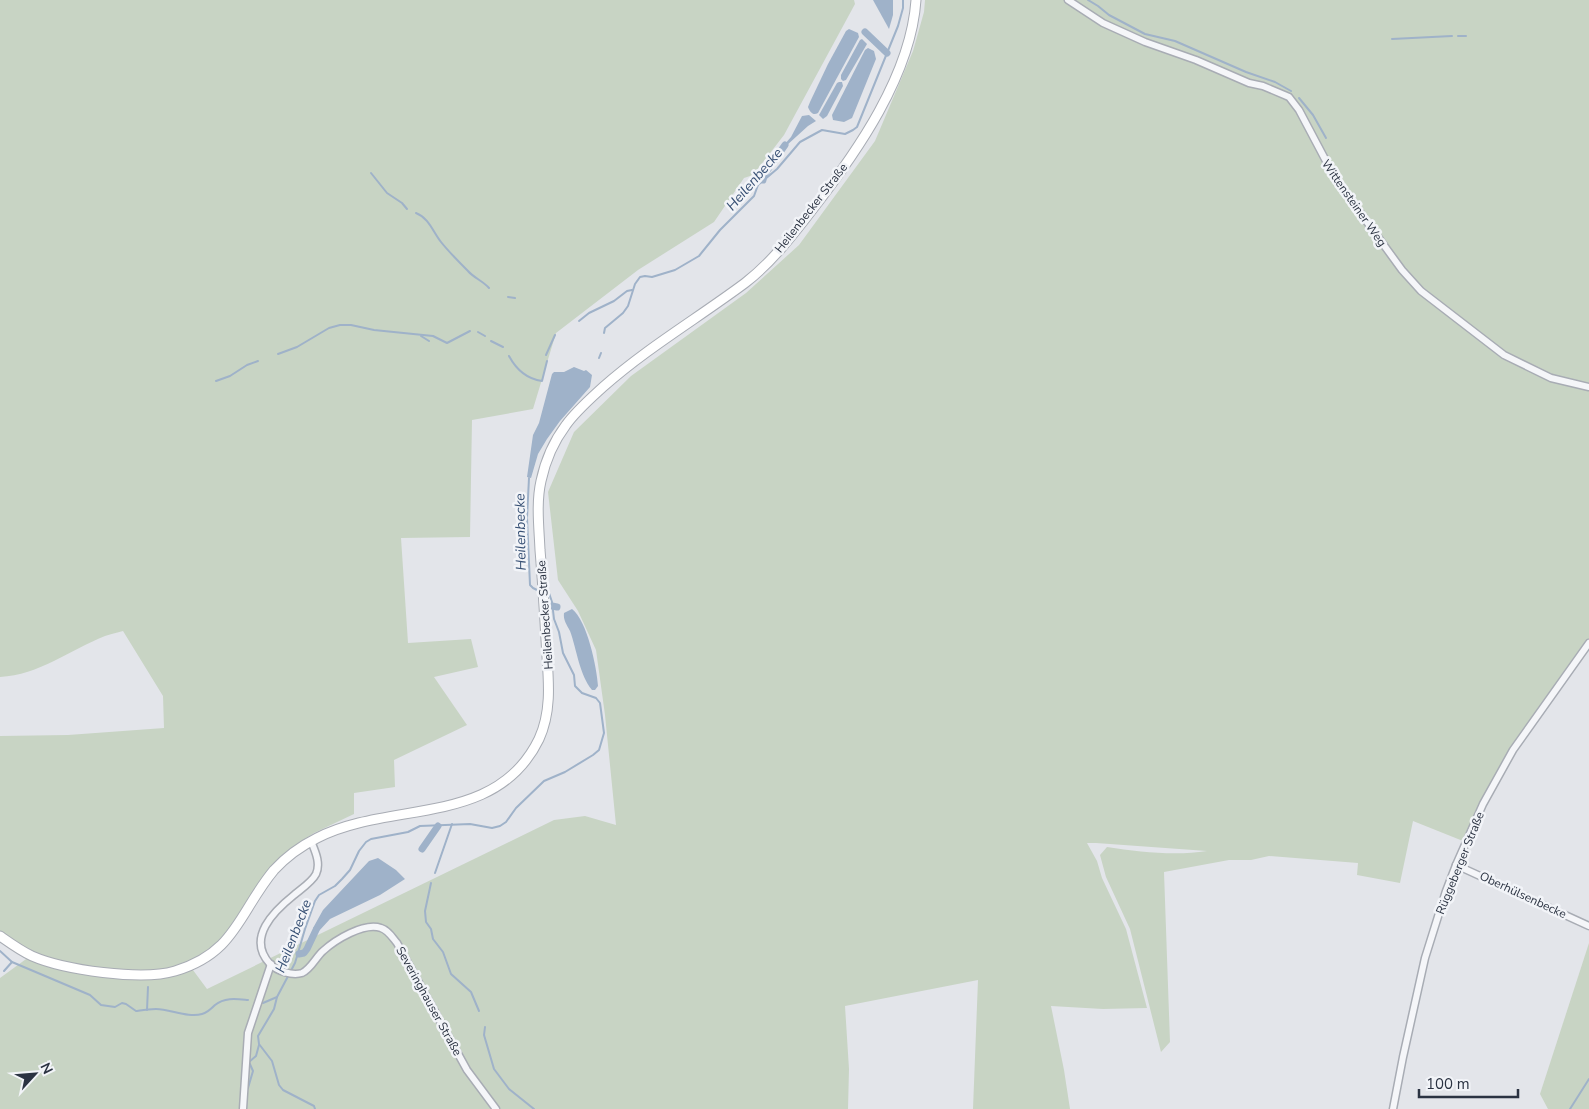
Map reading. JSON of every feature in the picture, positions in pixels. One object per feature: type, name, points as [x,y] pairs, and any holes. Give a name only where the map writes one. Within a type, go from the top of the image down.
[{"type":"main road","name":"Heilenbecker Straße","points":[[0,936],[31,956],[63,966],[139,975],[155,975],[178,970],[210,955],[224,944],[277,867],[295,851],[311,841],[340,828],[357,823],[467,801],[495,788],[519,770],[540,738],[548,713],[549,674],[538,512],[539,493],[545,466],[554,446],[574,415],[614,377],[754,276],[796,231],[856,150],[873,122],[897,73],[905,51],[912,29],[916,0]]},
{"type":"street","name":"Wittensteiner Weg","points":[[1068,0],[1103,22],[1144,42],[1196,60],[1249,83],[1263,86],[1289,97],[1299,110],[1335,178],[1402,270],[1421,291],[1504,355],[1550,378],[1589,387]]},
{"type":"street","name":"Rüggeberger Straße","points":[[1393,1109],[1425,958],[1456,865],[1483,804],[1513,750],[1589,643]]},
{"type":"street","points":[[243,1109],[248,1032],[271,964],[262,948],[260,937],[263,929],[281,906],[311,880],[316,873],[318,861],[311,841]]},
{"type":"street","name":"Oberhülsenbecke","points":[[1456,865],[1589,926]]},
{"type":"street","name":"Severinghauser Straße","points":[[271,964],[282,971],[295,974],[305,971],[321,952],[347,934],[374,926],[387,931],[397,943],[467,1070],[496,1109]]},
{"type":"green space","points":[[0,0],[854,0],[855,4],[784,135],[753,175],[744,178],[714,222],[638,270],[556,333],[533,409],[472,420],[470,537],[401,538],[408,643],[471,639],[478,667],[434,677],[467,725],[394,760],[395,787],[354,793],[354,814],[314,833],[280,859],[231,930],[207,951],[187,962],[207,989],[554,820],[585,816],[616,825],[605,715],[596,650],[578,611],[558,580],[548,492],[574,432],[631,376],[746,293],[799,245],[875,141],[913,51],[924,12],[925,0],[1589,0],[1589,639],[1506,757],[1479,804],[1463,841],[1413,821],[1400,883],[1357,875],[1358,863],[1269,856],[1251,860],[1229,860],[1164,872],[1170,1042],[1161,1052],[1130,929],[1106,877],[1100,855],[1107,847],[1157,853],[1207,851],[1087,843],[1097,861],[1102,878],[1126,929],[1147,1008],[1103,1009],[1051,1006],[1070,1109],[973,1109],[978,980],[845,1006],[849,1069],[848,1109],[0,1109],[0,978],[33,954],[0,931],[0,736],[68,735],[164,728],[163,696],[123,631],[105,636],[28,672],[0,677]]},
{"type":"green space","points":[[1589,943],[1589,1109],[1548,1109],[1540,1094]]},
{"type":"water","points":[[873,0],[893,0],[893,15],[889,29]]},
{"type":"water","points":[[849,29],[858,33],[859,37],[818,113],[813,114],[808,107],[810,102],[828,64],[846,31]]},
{"type":"water","points":[[862,39],[867,44],[846,80],[843,81],[841,75]]},
{"type":"water","points":[[868,48],[874,51],[876,59],[852,118],[844,122],[833,120],[832,115],[865,50]]},
{"type":"water","points":[[839,82],[842,82],[843,86],[827,116],[823,119],[819,115]]},
{"type":"water","points":[[809,115],[816,121],[786,146],[784,145],[791,137],[802,116]]},
{"type":"water","points":[[574,367],[586,370],[592,375],[590,387],[547,439],[538,454],[531,478],[527,477],[533,435],[539,423],[552,374],[554,372],[564,372]]},
{"type":"water","points":[[572,609],[587,633],[597,678],[598,686],[595,690],[592,690],[584,677],[565,620],[564,613]]},
{"type":"water","points":[[378,858],[396,870],[405,879],[380,895],[330,919],[319,931],[313,928],[323,910],[369,861]]},
{"type":"waterway","name":"Heilenbecke","points":[[604,333],[605,328],[623,313],[628,306],[635,284],[640,277],[652,277],[675,270],[699,256],[720,230],[754,196],[758,185],[777,169],[800,142],[822,130],[845,134],[857,127],[898,26],[903,8],[903,0]]},
{"type":"waterway","points":[[1088,0],[1109,15],[1145,34],[1175,41],[1246,72],[1275,82],[1291,91]]},
{"type":"waterway","points":[[865,32],[887,53]]},
{"type":"waterway","points":[[1392,39],[1452,36]]},
{"type":"waterway","points":[[1458,36],[1466,36]]},
{"type":"waterway","points":[[1299,98],[1313,115],[1326,138]]},
{"type":"waterway","points":[[763,180],[764,175],[785,145]]},
{"type":"waterway","points":[[371,173],[387,193],[402,203],[407,209]]},
{"type":"waterway","points":[[416,213],[428,222],[441,242],[458,261],[489,288]]},
{"type":"waterway","points":[[579,321],[589,313],[632,290]]},
{"type":"waterway","points":[[508,297],[515,298]]},
{"type":"waterway","points":[[278,354],[297,347],[329,328],[340,325],[433,336],[447,343],[470,331]]},
{"type":"waterway","points":[[478,332],[485,336]]},
{"type":"waterway","points":[[546,355],[555,335]]},
{"type":"waterway","points":[[421,336],[429,341]]},
{"type":"waterway","points":[[491,341],[503,347]]},
{"type":"waterway","name":"Heilenbecke","points":[[599,358],[601,353]]},
{"type":"waterway","points":[[509,356],[523,373],[542,381],[547,361]]},
{"type":"waterway","points":[[216,381],[230,376],[247,365],[258,361]]},
{"type":"waterway","name":"Heilenbecke","points":[[529,478],[527,518],[530,585],[539,591]]},
{"type":"waterway","name":"Heilenbecke","points":[[315,1109],[314,1106],[283,1090],[279,1085],[272,1061],[259,1044],[258,1036],[274,1009],[277,997],[295,963],[305,929],[319,895],[335,886],[342,879],[350,870],[359,851],[371,839],[408,832],[420,826],[470,824],[492,828],[500,826],[544,781],[565,772],[599,750],[604,733],[600,703],[596,698],[582,693],[575,686],[574,675],[563,653],[559,632],[554,619],[552,602],[549,593],[546,593]]},
{"type":"waterway","name":"Heilenbecke","points":[[552,606],[557,607]]},
{"type":"waterway","points":[[435,873],[452,824]]},
{"type":"waterway","points":[[422,849],[438,826]]},
{"type":"waterway","points":[[431,883],[425,911],[426,922],[431,929],[433,939],[443,952],[451,974],[471,992],[479,1011]]},
{"type":"waterway","points":[[299,954],[304,953],[307,949],[316,930]]},
{"type":"waterway","points":[[0,951],[12,962],[90,995],[101,1005],[115,1007],[122,1003],[136,1011],[156,1009],[197,1015],[206,1013],[219,1002],[231,999],[248,1000]]},
{"type":"waterway","points":[[4,971],[12,962]]},
{"type":"waterway","points":[[147,1010],[148,987]]},
{"type":"waterway","points":[[263,1003],[277,997]]},
{"type":"waterway","points":[[485,1027],[484,1035],[494,1069],[509,1089],[534,1109]]},
{"type":"waterway","points":[[248,1088],[253,1071],[249,1062],[256,1056],[259,1045]]},
{"type":"waterway","points":[[1570,1109],[1589,1079]]}]
